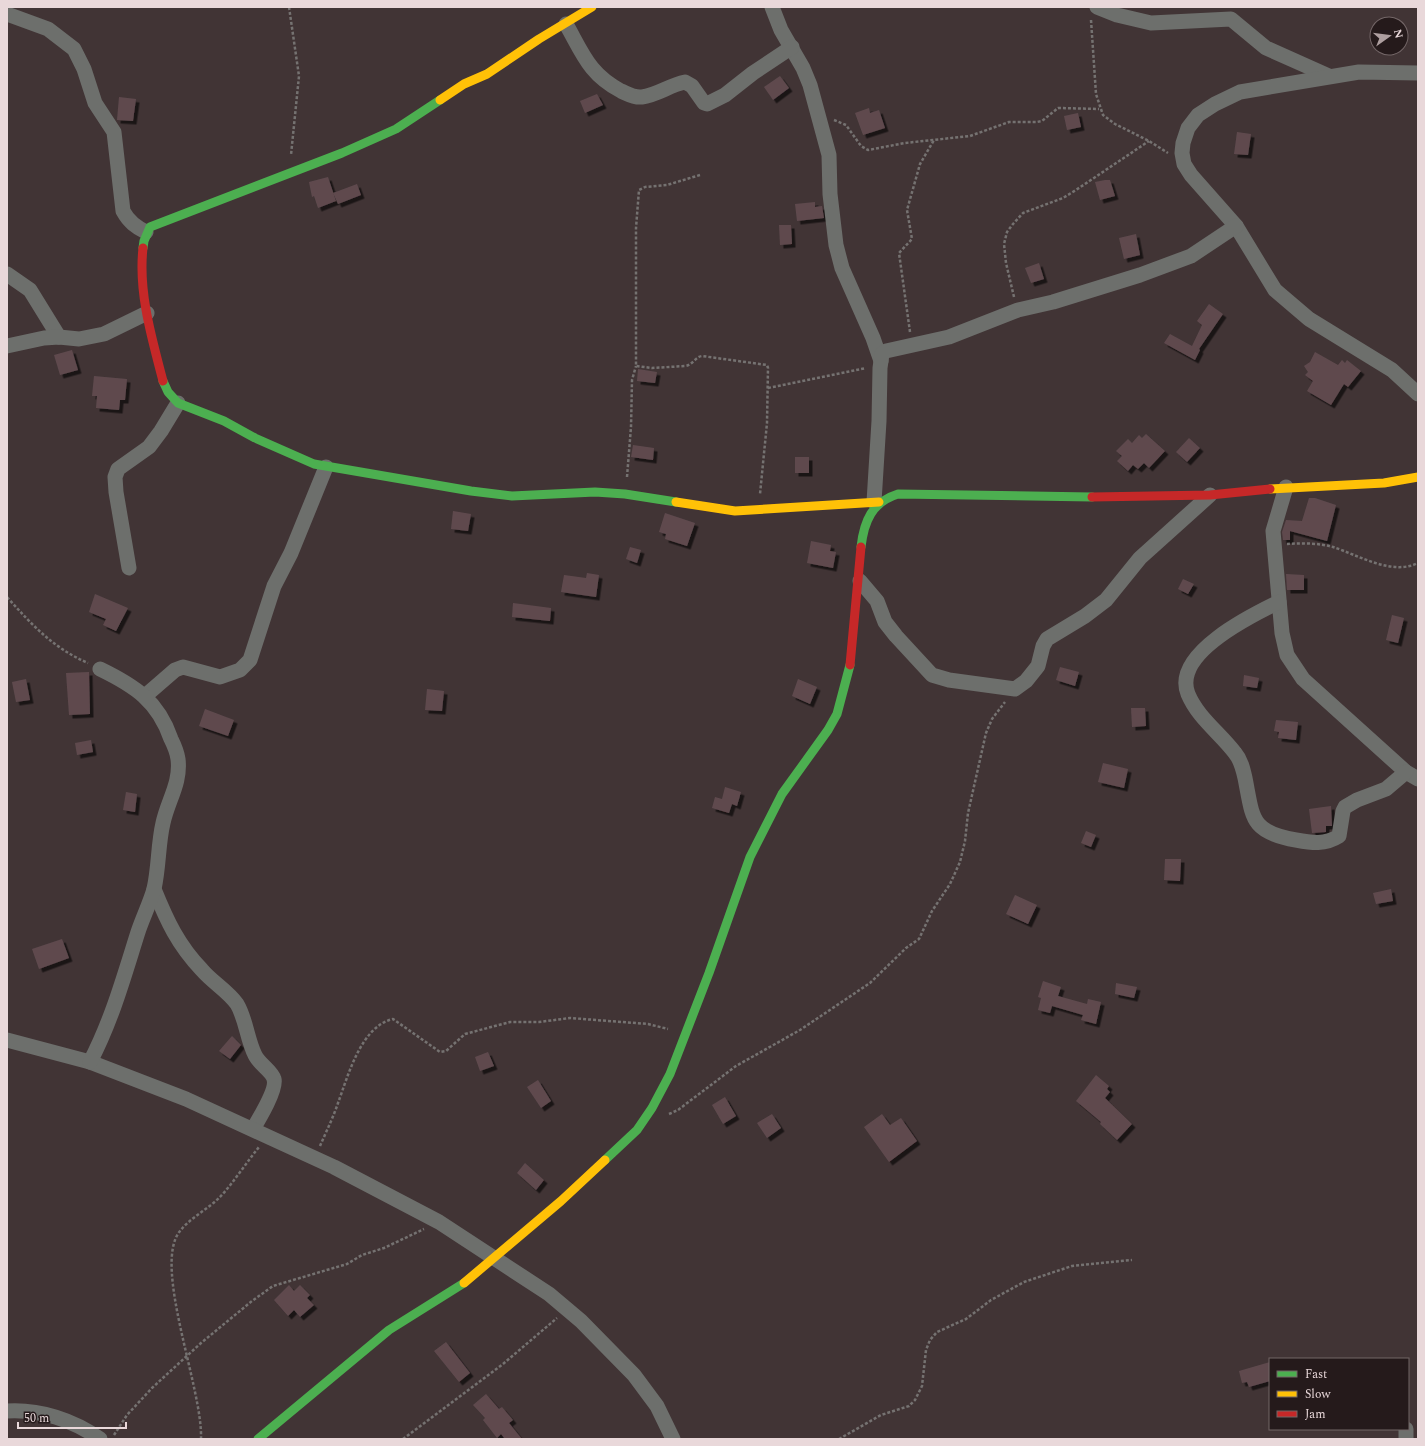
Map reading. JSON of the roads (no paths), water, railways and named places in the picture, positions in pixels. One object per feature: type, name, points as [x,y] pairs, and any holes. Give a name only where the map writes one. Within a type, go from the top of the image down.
[{"type":"street","points":[[592,7],[530,45],[487,74],[464,84],[415,118],[396,129],[342,153],[157,223],[150,227],[146,232],[143,279],[147,313],[163,383],[168,392],[178,403],[224,422],[288,453],[326,467],[377,474],[496,495],[532,496],[595,492],[625,494],[713,508],[757,511],[876,502],[888,496],[898,494],[1114,496],[1210,495],[1286,487],[1384,483],[1418,477]]},
{"type":"street","points":[[772,7],[781,30],[792,47],[810,85],[829,155],[830,194],[836,245],[842,268],[869,328],[881,361]]},
{"type":"street","points":[[1094,11],[1150,23],[1231,19],[1266,48],[1329,76]]},
{"type":"street","points":[[7,14],[48,29],[74,49],[84,69],[95,103],[114,132],[123,211],[135,226],[146,232]]},
{"type":"street","points":[[566,24],[591,68],[596,74],[617,89],[639,98],[653,95],[685,82],[692,86],[704,104],[707,104],[725,95],[792,47]]},
{"type":"street","points":[[1418,73],[1359,72],[1240,92],[1215,104],[1198,115],[1188,128],[1183,143],[1184,164],[1191,175],[1236,226],[1275,290],[1309,319],[1392,370],[1418,394]]},
{"type":"street","points":[[258,1439],[389,1330],[459,1287],[495,1258],[561,1201],[637,1130],[652,1108],[670,1074],[686,1036],[750,857],[782,794],[828,730],[837,714],[850,669],[860,581],[862,541],[867,521],[876,502],[882,354],[886,351],[949,337],[1018,310],[1053,302],[1101,288],[1172,264],[1202,249],[1236,226]]},
{"type":"street","points":[[7,274],[30,290],[59,336]]},
{"type":"street","points":[[7,346],[59,336],[79,338],[104,334],[147,313]]},
{"type":"street","points":[[129,568],[116,492],[116,473],[118,469],[149,447],[161,431],[178,403]]},
{"type":"street","points":[[145,696],[176,670],[183,667],[220,677],[240,670],[250,660],[274,586],[291,553],[326,467]]},
{"type":"street","points":[[1279,602],[1231,628],[1216,639],[1192,663],[1186,680],[1188,693],[1209,726],[1236,753],[1242,766],[1251,811],[1258,825],[1269,833],[1290,839],[1311,843],[1332,840],[1339,836],[1345,807],[1357,800],[1386,789],[1412,775],[1303,679],[1294,667],[1286,647],[1279,602],[1275,545],[1274,522],[1286,487]]},
{"type":"street","points":[[860,581],[877,601],[886,622],[896,636],[932,675],[949,680],[1015,689],[1026,681],[1038,666],[1043,646],[1047,639],[1085,616],[1106,600],[1148,550],[1210,495]]},
{"type":"street","points":[[90,1062],[108,1025],[139,929],[154,889],[161,830],[175,791],[178,768],[178,757],[164,720],[145,696],[122,680],[100,669]]},
{"type":"street","points":[[154,889],[169,927],[182,948],[202,971],[237,1004],[252,1050],[261,1064],[274,1077],[274,1084],[271,1093],[253,1129]]},
{"type":"street","points":[[7,1040],[90,1062],[186,1099],[268,1136],[383,1192],[439,1222],[549,1294],[609,1348],[634,1376],[657,1406],[673,1439]]},
{"type":"street","points":[[7,1411],[45,1414],[70,1421],[84,1428],[100,1439]]}]
